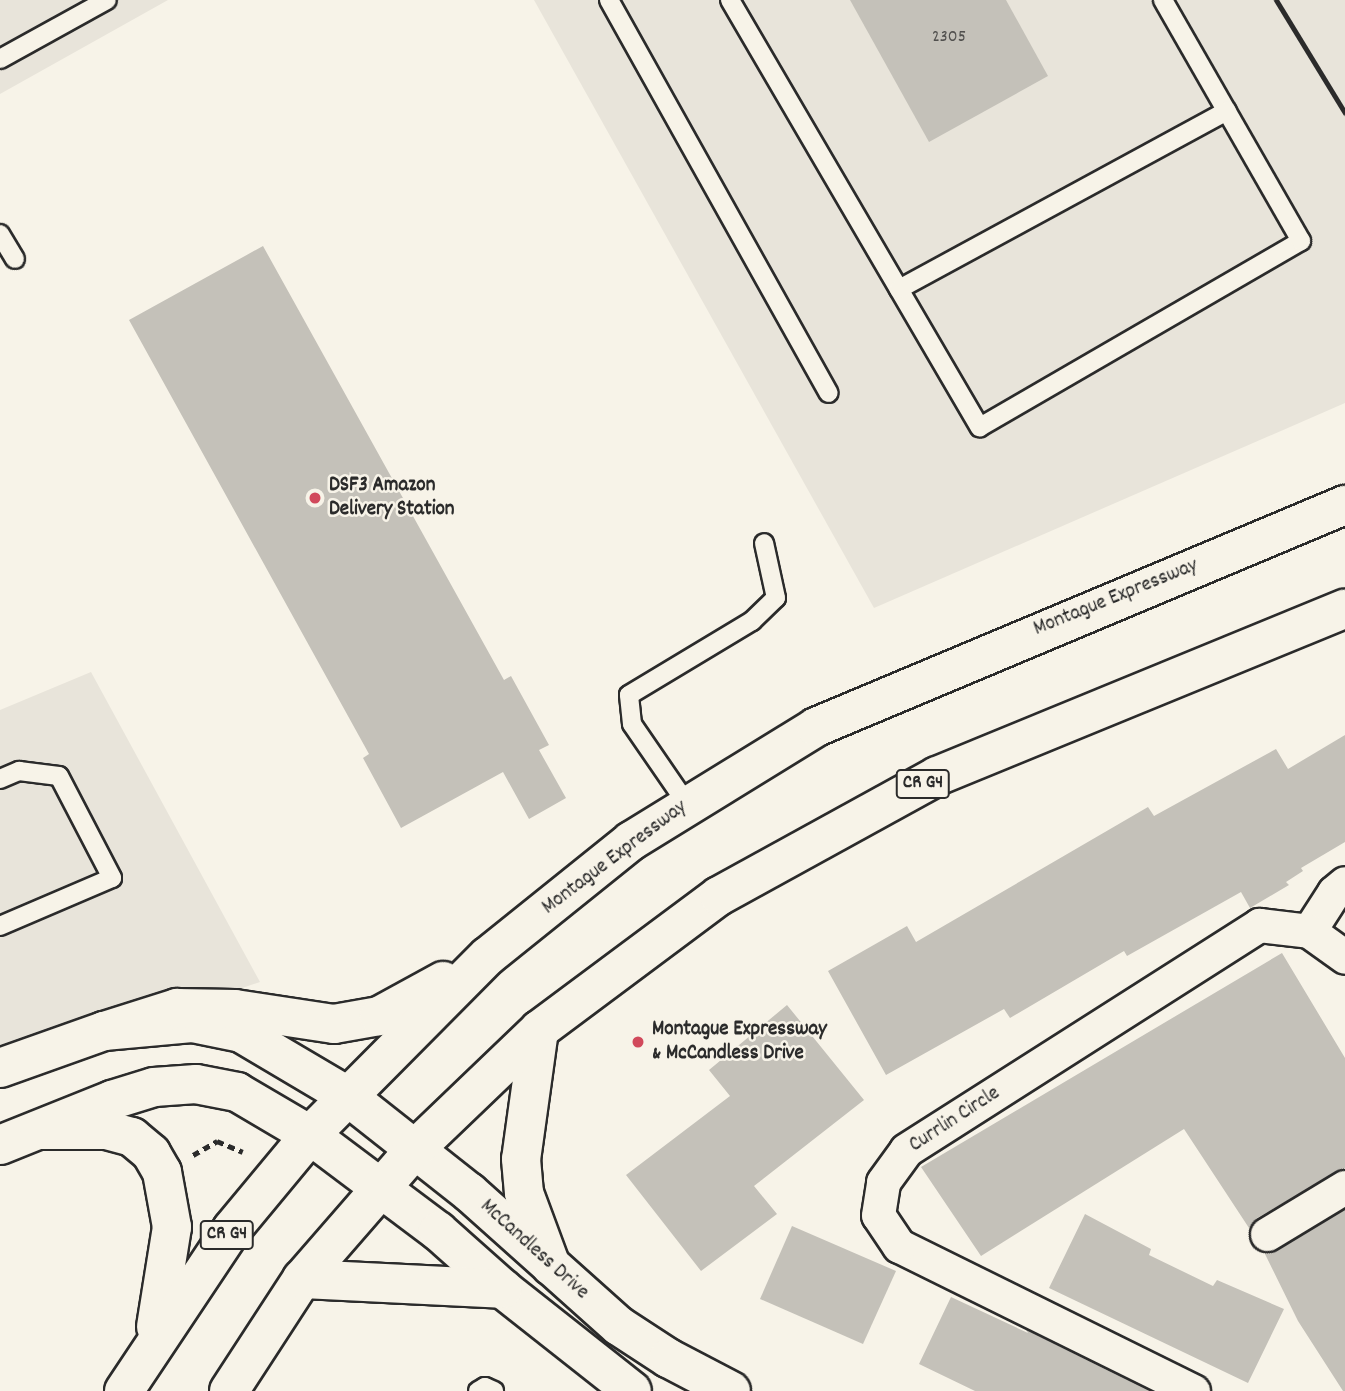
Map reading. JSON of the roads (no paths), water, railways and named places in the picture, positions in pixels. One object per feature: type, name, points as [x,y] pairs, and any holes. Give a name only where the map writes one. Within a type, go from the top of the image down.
[{"type":"main road","name":"Montague Expressway","points":[[124,1391],[153,1341],[232,1229],[310,1135],[488,956],[631,841],[687,804],[816,727],[1345,505]]},
{"type":"main road","name":"CR G4","points":[[229,1391],[302,1279],[380,1186],[415,1149],[539,1030],[719,896],[937,776],[1345,610]]},
{"type":"main road","points":[[0,1068],[177,1008],[235,1009],[334,1024],[379,1016],[488,956]]},
{"type":"main road","name":"McCandless Drive","points":[[104,1031],[192,1023],[241,1032],[346,1096],[415,1149],[619,1326],[668,1358],[731,1391]]},
{"type":"main road","points":[[539,1030],[521,1159],[524,1193],[551,1266]]},
{"type":"main road","points":[[0,1145],[154,1087],[196,1084],[237,1092],[310,1135],[380,1186],[503,1289],[632,1391]]},
{"type":"main road","points":[[39,1130],[106,1130],[132,1137],[151,1153],[162,1172],[172,1227],[153,1341]]},
{"type":"main road","points":[[302,1279],[503,1289]]},
{"type":"street","points":[[1345,883],[1334,892],[1308,931],[1345,957]]},
{"type":"street","name":"Currlin Circle","points":[[1193,1391],[1111,1346],[899,1246],[878,1215],[883,1182],[906,1150],[1259,925],[1308,931]]},
{"type":"street","points":[[1267,1234],[1345,1187]]},
{"type":"lane","points":[[0,59],[107,0]]},
{"type":"lane","points":[[609,0],[829,393]]},
{"type":"lane","points":[[730,0],[980,427],[1301,241],[1163,0]]},
{"type":"lane","points":[[900,289],[1227,111]]},
{"type":"lane","points":[[0,234],[15,259]]},
{"type":"lane","points":[[687,804],[632,724],[629,695],[752,621],[776,598],[764,543]]},
{"type":"lane","points":[[0,779],[19,771],[59,776],[111,878],[0,926]]},
{"type":"lane","points":[[478,1391],[494,1391]]},
{"type":"railway","points":[[1276,0],[1345,113]]},
{"type":"place","name":"DSF3 Amazon Delivery Station","points":[[315,498]]},
{"type":"place","name":"Montague Expressway & McCandless Drive","points":[[638,1042]]}]
